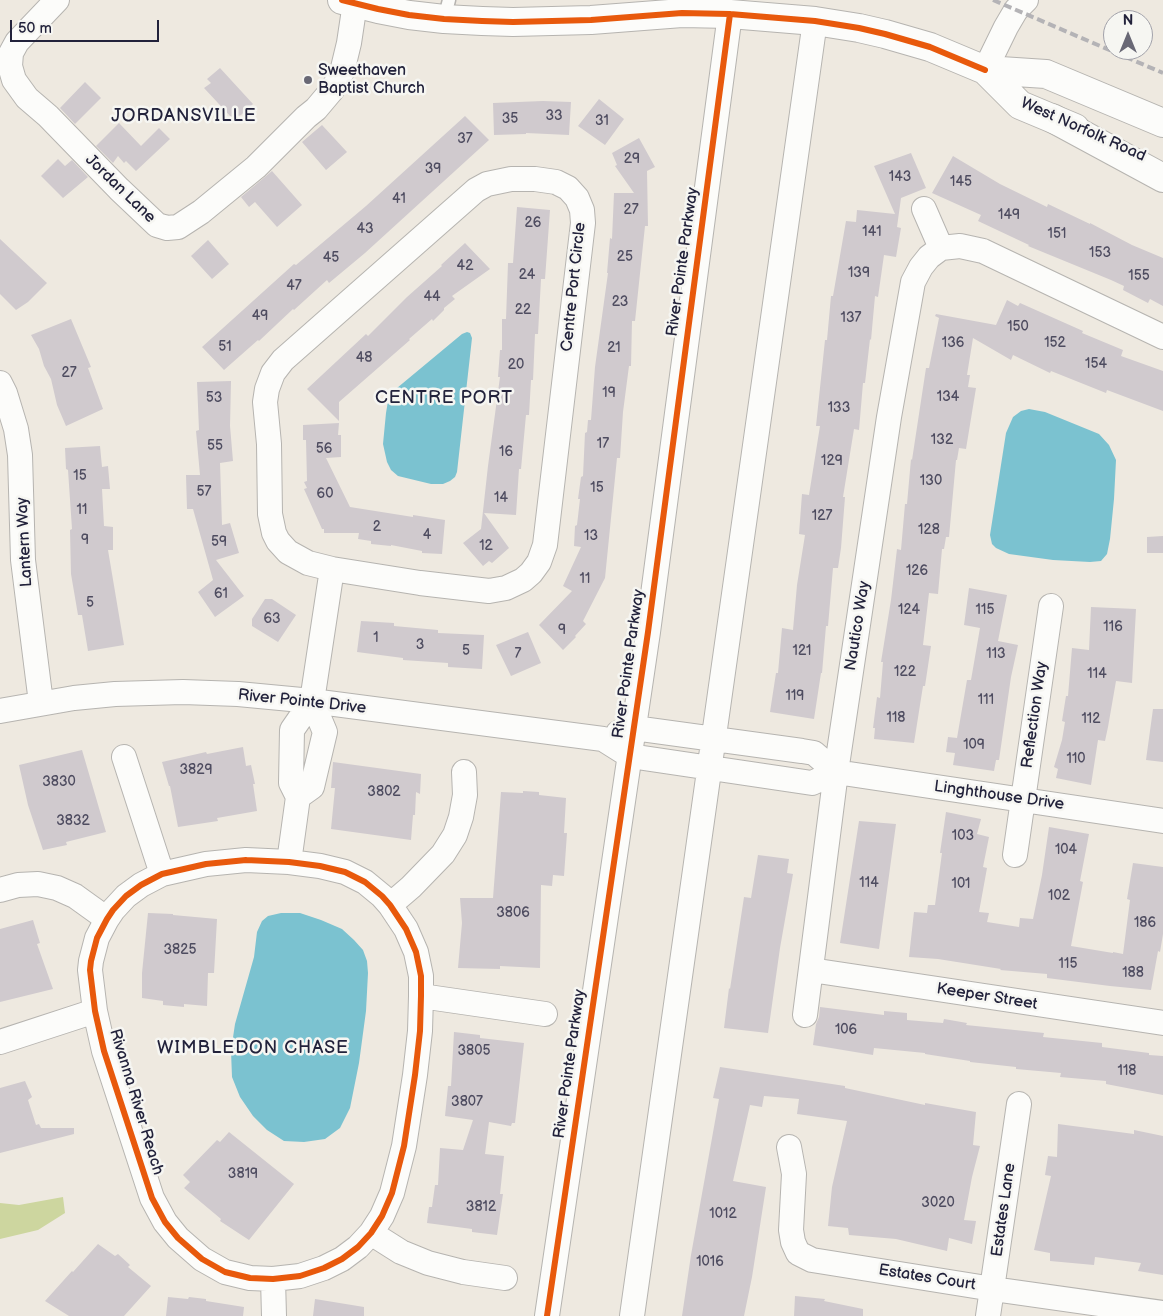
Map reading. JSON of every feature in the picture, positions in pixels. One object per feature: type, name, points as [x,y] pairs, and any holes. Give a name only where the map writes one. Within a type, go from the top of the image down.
[{"type":"main road","name":"West Norfolk Road","points":[[349,2],[409,15],[447,10],[513,22],[591,20],[629,13],[682,13],[725,9],[815,21],[885,34],[930,47],[986,70],[1046,74],[1163,123]]},
{"type":"main road","name":"West Norfolk Road","points":[[986,70],[1020,105],[1163,165]]},
{"type":"main road","points":[[1052,118],[1163,178]]},
{"type":"street","name":"Jordan Lane","points":[[57,0],[17,42],[11,53],[10,66],[14,80],[27,98],[48,116],[119,189],[157,225],[167,228],[178,227],[201,212],[256,167],[316,109],[332,90],[342,72],[349,43],[349,2]]},
{"type":"street","points":[[986,70],[1011,18],[1026,0]]},
{"type":"street","name":"River Pointe Parkway","points":[[547,1316],[648,632],[725,9]]},
{"type":"street","points":[[632,1316],[815,21]]},
{"type":"street","name":"Centre Port Circle","points":[[511,179],[535,179],[556,182],[568,188],[577,198],[582,210],[583,223],[545,545],[539,562],[523,580],[506,588],[489,591],[420,583],[332,569],[308,563],[288,552],[278,541],[274,533],[270,514],[266,402],[267,388],[273,373],[283,360],[476,190],[487,184],[511,179]]},
{"type":"street","points":[[924,209],[941,248],[960,246],[983,251],[1163,336]]},
{"type":"street","name":"Nautico Way","points":[[805,1015],[836,772],[889,417],[913,282],[928,257],[941,248]]},
{"type":"street","name":"Lantern Way","points":[[0,383],[16,429],[20,455],[23,560],[41,703]]},
{"type":"street","points":[[289,862],[298,797],[291,783],[292,730],[312,701],[332,569]]},
{"type":"street","name":"Reflection Way","points":[[1015,854],[1051,606]]},
{"type":"street","name":"River Pointe Drive","points":[[0,711],[74,698],[115,694],[183,692],[238,694],[312,701],[603,739],[630,756]]},
{"type":"street","name":"River Pointe Drive","points":[[603,739],[634,728],[715,738]]},
{"type":"street","points":[[630,756],[812,783],[836,772],[814,753],[715,738]]},
{"type":"street","points":[[124,757],[162,874]]},
{"type":"street","points":[[390,904],[411,887],[443,854],[455,835],[465,795],[464,772]]},
{"type":"street","name":"Linghthouse Drive","points":[[836,772],[1163,821]]},
{"type":"street","name":"Rivanna River Reach","points":[[246,860],[289,862],[320,866],[345,872],[365,882],[390,904],[406,929],[416,952],[421,976],[422,996],[420,1032],[404,1146],[392,1193],[382,1216],[371,1233],[358,1247],[342,1259],[324,1268],[300,1276],[273,1279],[250,1278],[225,1272],[202,1259],[178,1238],[165,1222],[152,1198],[104,1051],[95,1011],[90,970],[97,938],[107,919],[126,896],[140,885],[162,874],[206,864],[246,860]]},
{"type":"street","points":[[0,890],[18,885],[38,884],[57,888],[74,896],[107,919]]},
{"type":"street","name":"Keeper Street","points":[[810,970],[1163,1023]]},
{"type":"street","points":[[422,996],[545,1014]]},
{"type":"street","points":[[0,1042],[95,1011]]},
{"type":"street","name":"Estates Lane","points":[[988,1316],[1019,1104]]},
{"type":"street","name":"Estates Court","points":[[789,1148],[794,1174],[791,1230],[793,1242],[798,1252],[812,1260],[993,1289],[1163,1313]]},
{"type":"street","points":[[371,1233],[401,1252],[428,1263],[463,1272],[505,1278]]},
{"type":"street","points":[[273,1279],[274,1316]]},
{"type":"green space","points":[[63,1197],[65,1213],[38,1230],[0,1239],[0,1203],[19,1205]]},
{"type":"water","points":[[470,333],[472,338],[455,477],[443,484],[431,484],[398,476],[391,470],[387,462],[383,444],[386,413],[391,393],[462,334]]},
{"type":"water","points":[[1029,409],[1045,412],[1099,434],[1109,445],[1116,460],[1114,499],[1107,554],[1101,561],[1053,560],[1009,554],[992,544],[990,535],[1006,433],[1013,417],[1021,411]]},
{"type":"water","points":[[281,913],[300,913],[342,929],[363,950],[367,961],[366,1011],[359,1063],[350,1108],[340,1128],[325,1139],[304,1142],[284,1141],[267,1130],[253,1116],[240,1097],[232,1077],[231,1051],[235,1024],[254,957],[257,932],[262,921],[268,916]]},
{"type":"building","points":[[220,68],[253,104],[241,115],[232,118],[204,88],[211,83],[207,79]]},
{"type":"building","points":[[85,82],[101,98],[75,124],[60,108]]},
{"type":"building","points":[[599,99],[624,119],[605,145],[578,126]]},
{"type":"building","points":[[571,102],[569,135],[526,133],[494,135],[493,103]]},
{"type":"building","points":[[465,116],[489,140],[365,253],[329,283],[327,280],[224,370],[202,347],[294,264],[296,265],[366,206]]},
{"type":"building","points":[[119,123],[141,146],[159,128],[170,139],[136,171],[126,161],[124,163],[118,156],[113,163],[96,146]]},
{"type":"building","points":[[322,125],[347,152],[326,170],[302,142]]},
{"type":"building","points":[[639,138],[655,167],[647,171],[648,226],[645,226],[635,321],[632,321],[631,366],[629,366],[623,412],[620,458],[617,458],[605,578],[583,621],[586,624],[563,650],[539,625],[572,591],[563,586],[581,547],[574,546],[575,526],[577,525],[581,477],[583,476],[585,433],[587,432],[588,420],[591,420],[595,367],[608,273],[610,238],[612,239],[614,193],[634,193],[615,166],[617,165],[612,153]]},
{"type":"building","points":[[911,153],[926,188],[901,198],[897,227],[901,228],[896,257],[884,255],[878,297],[875,296],[871,340],[865,383],[863,383],[859,430],[854,429],[843,497],[845,497],[841,548],[838,568],[833,568],[828,626],[826,626],[822,673],[814,719],[770,712],[776,673],[778,673],[782,628],[793,630],[797,585],[805,535],[799,534],[802,494],[809,495],[820,426],[816,426],[825,340],[827,340],[831,296],[833,296],[846,221],[856,222],[857,210],[895,214],[874,166]]},
{"type":"building","points":[[953,156],[1000,184],[1047,207],[1048,204],[1163,258],[1163,306],[1150,299],[1148,303],[1123,290],[1124,286],[1028,246],[978,221],[981,215],[932,193]]},
{"type":"building","points":[[58,159],[65,166],[72,160],[88,177],[63,198],[41,176]]},
{"type":"building","points":[[272,171],[302,205],[277,227],[255,202],[249,207],[241,197]]},
{"type":"building","points":[[517,207],[550,210],[545,279],[541,279],[538,334],[535,334],[533,380],[531,380],[529,415],[526,415],[521,469],[519,469],[516,515],[484,513],[509,548],[492,563],[489,561],[483,566],[463,543],[481,529],[500,377],[498,377],[500,350],[502,350],[502,319],[506,319],[508,263],[513,263]]},
{"type":"building","points":[[0,239],[47,283],[28,302],[16,310],[0,294]]},
{"type":"building","points":[[208,240],[229,264],[212,279],[191,256]]},
{"type":"building","points":[[465,243],[490,269],[452,296],[455,299],[433,321],[432,319],[339,402],[339,421],[307,389],[366,334],[368,336]]},
{"type":"building","points":[[1007,300],[1018,306],[1020,303],[1083,331],[1082,333],[1123,350],[1121,356],[1163,371],[1163,411],[1107,390],[1106,393],[1051,371],[1050,373],[1013,355],[1011,360],[973,338],[967,375],[970,375],[968,387],[976,388],[966,449],[959,448],[956,460],[949,537],[946,537],[944,549],[942,549],[938,594],[929,593],[923,645],[931,646],[914,743],[874,739],[875,728],[873,728],[877,697],[880,698],[883,662],[881,662],[897,549],[901,550],[911,459],[926,368],[929,368],[939,318],[935,316],[936,314],[996,325]]},
{"type":"building","points":[[71,319],[91,367],[88,368],[103,409],[66,426],[57,405],[51,379],[31,335]]},
{"type":"building","points":[[231,381],[230,426],[233,461],[220,463],[222,525],[230,523],[239,553],[216,560],[244,596],[215,617],[198,592],[213,580],[193,509],[187,509],[186,475],[200,475],[196,431],[199,430],[197,382]]},
{"type":"building","points":[[339,423],[338,435],[341,435],[341,457],[326,458],[350,507],[445,520],[442,554],[422,553],[422,551],[391,545],[371,544],[371,541],[358,539],[359,533],[324,533],[324,529],[322,529],[304,489],[307,488],[304,482],[307,481],[306,440],[303,440],[303,425]]},
{"type":"building","points":[[100,446],[102,467],[108,466],[110,489],[102,489],[104,526],[113,527],[113,550],[108,550],[124,645],[88,651],[82,615],[78,615],[71,574],[70,530],[72,529],[65,448]]},
{"type":"building","points":[[1163,536],[1163,553],[1147,553],[1147,537]]},
{"type":"building","points":[[969,588],[1007,595],[998,641],[1018,645],[1011,677],[999,760],[996,760],[994,771],[953,765],[955,753],[946,752],[948,737],[957,738],[967,680],[971,680],[980,628],[964,625]]},
{"type":"building","points":[[265,599],[272,599],[296,615],[278,642],[252,626],[252,619]]},
{"type":"building","points":[[1091,607],[1136,609],[1132,683],[1116,681],[1105,741],[1098,740],[1091,785],[1056,778],[1058,769],[1054,767],[1065,722],[1062,721],[1066,696],[1068,696],[1072,648],[1089,650]]},
{"type":"building","points":[[361,621],[394,623],[394,626],[438,630],[438,633],[484,635],[482,669],[448,667],[448,663],[403,660],[403,658],[357,652]]},
{"type":"building","points":[[528,632],[541,663],[511,676],[496,645]]},
{"type":"building","points":[[1153,709],[1163,709],[1163,762],[1146,760]]},
{"type":"building","points":[[243,747],[246,766],[251,765],[255,784],[253,784],[257,811],[217,818],[218,821],[178,827],[170,786],[162,762],[206,752],[207,754]]},
{"type":"building","points":[[82,750],[106,832],[66,842],[67,845],[43,850],[28,805],[19,765]]},
{"type":"building","points":[[333,762],[421,774],[420,794],[416,792],[411,840],[331,829],[335,788],[331,788]]},
{"type":"building","points":[[523,791],[539,792],[539,795],[566,798],[564,833],[567,833],[564,876],[553,875],[552,886],[541,885],[540,968],[500,966],[500,969],[458,968],[462,923],[460,898],[493,898],[501,792],[523,793]]},
{"type":"building","points":[[946,812],[981,819],[977,834],[989,837],[983,867],[987,868],[979,912],[989,913],[987,922],[1019,927],[1020,918],[1033,919],[1049,827],[1089,834],[1080,881],[1083,882],[1071,946],[1123,954],[1130,900],[1127,899],[1133,863],[1163,867],[1163,934],[1151,990],[1047,978],[1047,974],[1000,970],[938,959],[909,957],[914,912],[927,913],[928,905],[935,905]]},
{"type":"building","points":[[859,821],[896,824],[879,949],[840,943]]},
{"type":"building","points":[[758,855],[789,859],[787,873],[793,874],[768,1033],[724,1028],[744,897],[751,898]]},
{"type":"building","points":[[148,913],[217,919],[214,973],[208,973],[207,1006],[184,1004],[184,1007],[163,1005],[163,1001],[142,998],[142,973]]},
{"type":"building","points":[[33,920],[40,943],[37,944],[53,989],[0,1002],[0,929]]},
{"type":"building","points":[[820,1007],[884,1015],[884,1011],[907,1013],[907,1020],[943,1023],[944,1019],[967,1023],[966,1025],[1044,1033],[1043,1037],[1102,1043],[1102,1047],[1163,1056],[1163,1095],[1106,1084],[1106,1081],[1060,1077],[1061,1073],[1016,1069],[1016,1067],[970,1062],[925,1053],[874,1048],[873,1055],[813,1045]]},
{"type":"building","points":[[454,1032],[480,1035],[480,1038],[524,1043],[515,1123],[512,1123],[511,1126],[489,1122],[485,1154],[504,1156],[500,1194],[503,1194],[497,1235],[472,1232],[472,1229],[427,1223],[429,1207],[432,1207],[435,1185],[438,1185],[440,1148],[463,1150],[473,1120],[445,1116],[448,1086],[451,1086]]},
{"type":"building","points":[[720,1067],[845,1086],[845,1088],[925,1105],[925,1103],[976,1112],[973,1145],[980,1146],[964,1220],[976,1221],[972,1244],[949,1238],[947,1251],[896,1239],[849,1235],[848,1228],[828,1226],[832,1187],[847,1121],[797,1114],[799,1099],[764,1096],[762,1107],[750,1105],[733,1181],[766,1187],[744,1316],[682,1316],[719,1099],[713,1098]]},
{"type":"building","points":[[25,1081],[32,1097],[28,1100],[36,1125],[39,1124],[41,1128],[74,1128],[74,1134],[0,1153],[0,1088]]},
{"type":"building","points":[[1058,1124],[1134,1134],[1134,1130],[1163,1136],[1163,1275],[1138,1271],[1141,1263],[1095,1257],[1094,1265],[1050,1261],[1050,1253],[1034,1250],[1051,1176],[1045,1175],[1048,1156],[1057,1157]]},
{"type":"building","points":[[229,1132],[294,1184],[249,1240],[220,1221],[221,1219],[184,1188],[190,1182],[183,1175],[217,1140],[220,1142]]},
{"type":"building","points":[[98,1244],[115,1256],[118,1254],[130,1265],[128,1267],[151,1286],[124,1316],[69,1316],[45,1301],[73,1272]]},
{"type":"building","points":[[795,1296],[825,1299],[824,1301],[863,1309],[863,1316],[794,1316]]},
{"type":"building","points":[[168,1297],[206,1299],[206,1301],[244,1307],[243,1316],[166,1316]]},
{"type":"building","points":[[315,1299],[364,1307],[364,1316],[313,1316]]},
{"type":"railway","points":[[993,0],[1163,73]]},
{"type":"cycle path","points":[[342,0],[409,15],[482,21],[591,20],[682,13],[730,14],[815,21],[885,34],[930,47],[985,70]]},
{"type":"cycle path","points":[[547,1316],[648,632],[730,14]]},
{"type":"cycle path","points":[[246,860],[320,866],[345,872],[365,882],[390,905],[406,929],[416,952],[421,976],[420,1031],[404,1146],[392,1193],[382,1216],[371,1233],[358,1247],[342,1259],[324,1268],[300,1276],[273,1279],[250,1278],[225,1272],[202,1259],[178,1238],[165,1222],[152,1198],[104,1051],[95,1011],[90,970],[97,938],[107,919],[126,896],[141,885],[162,874],[206,864],[246,860]]},
{"type":"place","name":"Sweethaven Baptist Church","points":[[308,80]]},
{"type":"district","name":"JORDANSVILLE","points":[[184,116]]},
{"type":"district","name":"CENTRE PORT","points":[[444,398]]},
{"type":"district","name":"WIMBLEDON CHASE","points":[[253,1048]]}]
